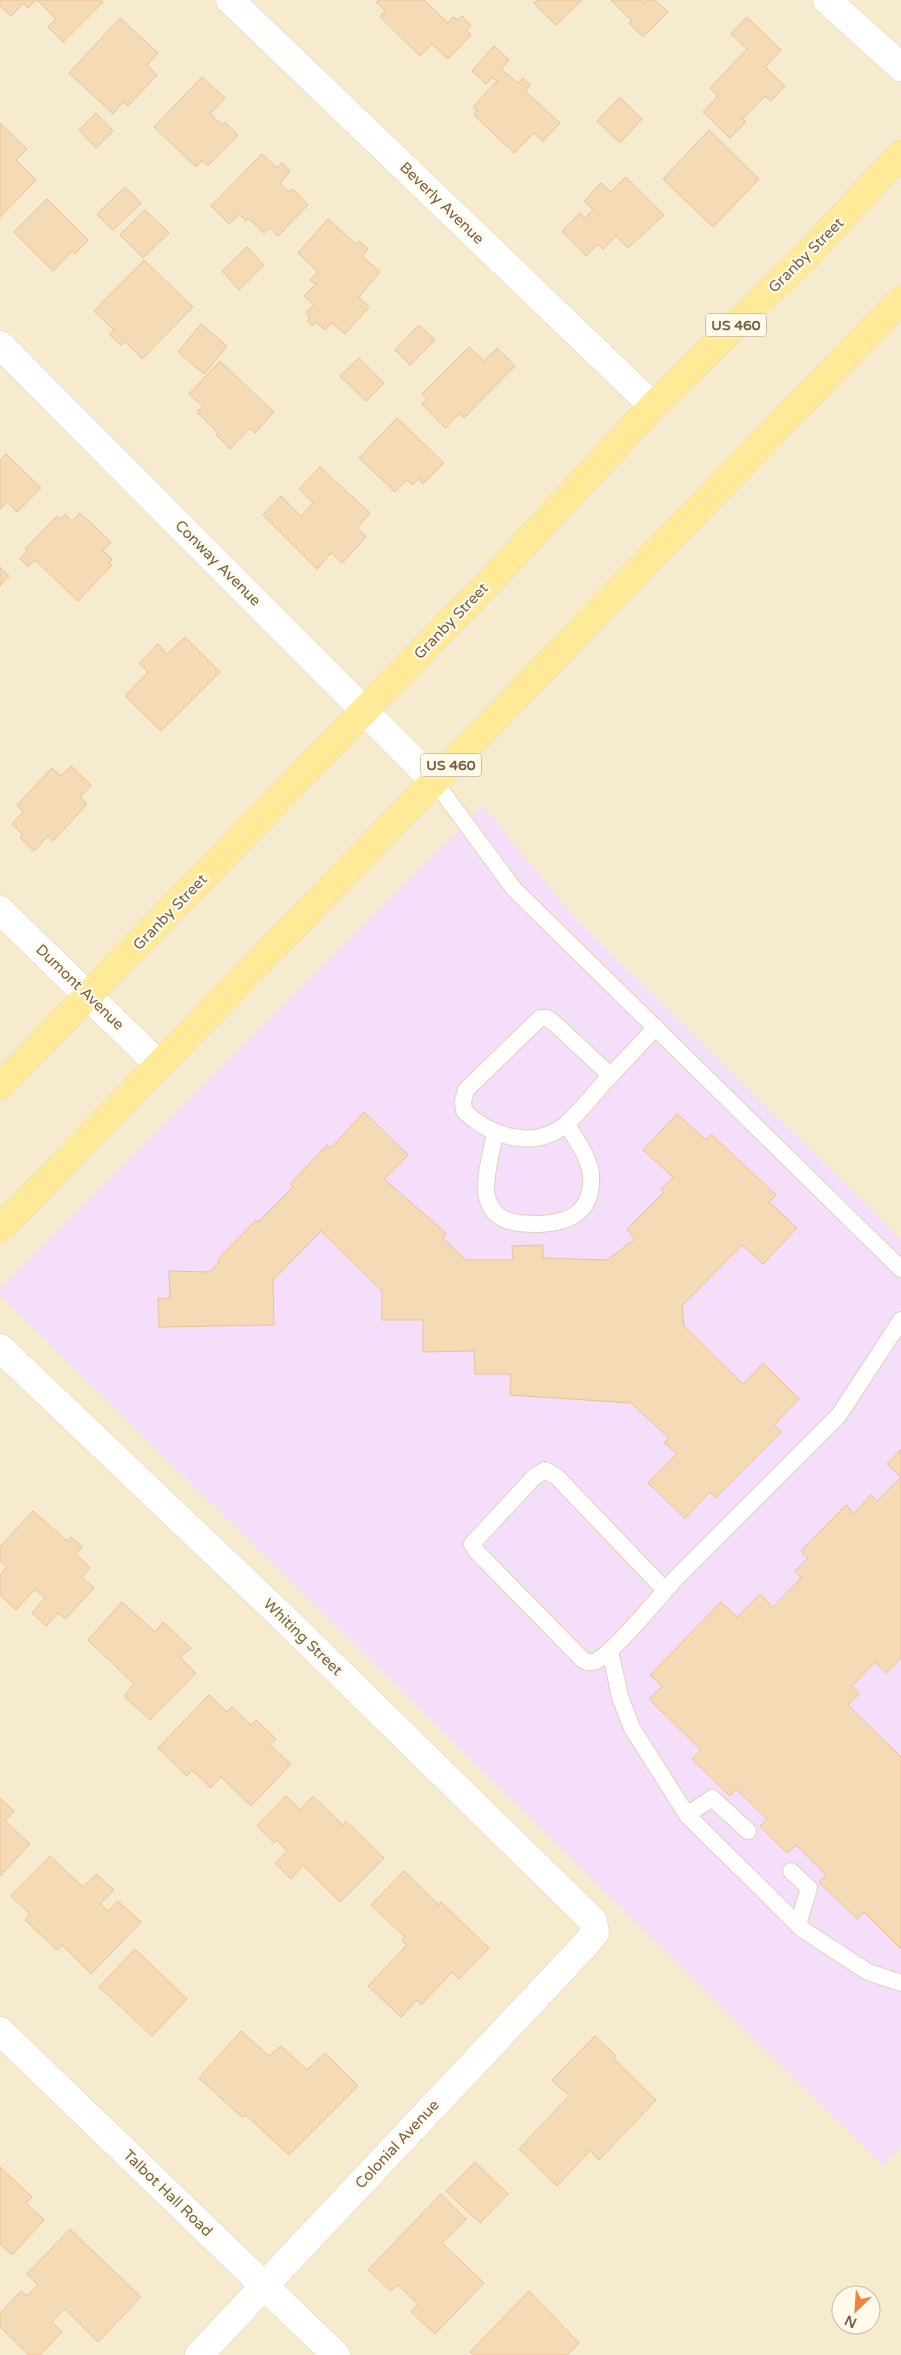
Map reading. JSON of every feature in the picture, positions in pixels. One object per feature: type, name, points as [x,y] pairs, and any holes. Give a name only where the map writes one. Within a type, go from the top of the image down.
[{"type":"main road","name":"Granby Street","points":[[0,1086],[364,711],[654,406],[807,255],[901,154]]},
{"type":"main road","name":"US 460","points":[[0,1229],[579,634],[758,445],[901,300]]},
{"type":"street","name":"Beverly Avenue","points":[[230,0],[654,406]]},
{"type":"street","points":[[827,0],[901,67]]},
{"type":"street","name":"Conway Avenue","points":[[0,345],[434,782]]},
{"type":"street","name":"Dumont Avenue","points":[[0,910],[159,1065]]},
{"type":"street","name":"Whiting Street","points":[[0,1348],[298,1632],[593,1920],[595,1933]]},
{"type":"street","name":"Colonial Avenue","points":[[199,2355],[595,1933]]},
{"type":"street","name":"Talbot Hall Road","points":[[0,2031],[336,2355]]},
{"type":"lane","points":[[434,782],[514,888],[901,1269]]},
{"type":"lane","points":[[611,1076],[553,1022],[547,1018],[540,1018],[533,1022],[466,1090],[463,1102],[464,1111],[473,1120],[495,1133],[523,1139],[546,1136],[567,1124],[656,1027]]},
{"type":"lane","points":[[495,1133],[487,1197],[496,1215],[515,1224],[559,1224],[570,1220],[583,1210],[589,1192],[591,1176],[586,1157],[567,1124]]},
{"type":"lane","points":[[665,1590],[557,1477],[545,1470],[534,1477],[476,1537],[472,1544],[476,1552],[582,1659],[587,1663],[594,1662],[610,1650],[665,1590],[839,1415],[901,1320]]},
{"type":"lane","points":[[610,1650],[620,1697],[632,1728],[687,1815],[798,1925],[868,1972],[901,1983]]},
{"type":"lane","points":[[687,1815],[712,1798],[748,1831]]},
{"type":"lane","points":[[791,1871],[809,1888],[798,1925]]},
{"type":"shaded area","points":[[0,0],[901,0],[901,2355],[0,2355]]},
{"type":"shaded area","points":[[483,806],[576,919],[901,1239],[901,2147],[883,2166],[0,1295],[0,1288]]},
{"type":"building","points":[[0,0],[36,0],[28,8],[24,3],[11,16],[0,6]]},
{"type":"building","points":[[37,0],[100,0],[103,2],[63,42],[48,27],[56,19]]},
{"type":"building","points":[[379,0],[424,0],[448,23],[453,17],[458,20],[462,16],[471,25],[466,30],[471,35],[448,59],[432,44],[420,56],[380,17],[385,11],[376,2]]},
{"type":"building","points":[[538,0],[582,0],[556,25],[534,3]]},
{"type":"building","points":[[611,0],[642,0],[645,3],[648,0],[655,0],[668,12],[643,37],[629,23],[632,21]]},
{"type":"building","points":[[747,17],[781,50],[765,67],[785,86],[771,101],[765,96],[743,119],[746,122],[730,138],[703,112],[718,96],[710,88],[747,49],[731,34]]},
{"type":"building","points":[[120,18],[158,53],[147,65],[157,75],[128,106],[123,102],[113,114],[69,73]]},
{"type":"building","points":[[494,46],[509,60],[501,69],[518,83],[523,78],[530,85],[525,91],[560,123],[543,141],[534,133],[514,153],[474,115],[477,111],[473,107],[497,81],[492,77],[486,84],[472,71]]},
{"type":"building","points":[[202,77],[225,98],[210,114],[222,125],[225,122],[238,135],[208,166],[202,161],[196,167],[154,127]]},
{"type":"building","points":[[620,97],[642,119],[620,143],[597,121]]},
{"type":"building","points":[[96,113],[113,131],[96,148],[79,130]]},
{"type":"building","points":[[0,123],[27,149],[16,160],[36,180],[0,217]]},
{"type":"building","points":[[709,130],[759,179],[713,227],[663,179]]},
{"type":"building","points":[[262,154],[277,168],[282,163],[290,171],[280,183],[289,192],[293,189],[308,205],[278,236],[270,228],[264,233],[248,218],[246,221],[239,214],[229,224],[211,206]]},
{"type":"building","points":[[626,177],[664,215],[628,248],[616,236],[603,249],[598,244],[586,256],[562,231],[580,213],[585,218],[593,210],[584,201],[601,183],[611,192]]},
{"type":"building","points":[[125,187],[141,203],[113,230],[97,214]]},
{"type":"building","points":[[47,199],[88,240],[75,254],[72,251],[53,271],[14,232]]},
{"type":"building","points":[[145,210],[169,233],[143,258],[120,235]]},
{"type":"building","points":[[328,219],[356,244],[359,241],[368,249],[362,256],[380,272],[359,297],[369,307],[345,334],[332,323],[325,330],[316,322],[312,326],[307,321],[310,317],[306,313],[314,305],[304,296],[316,284],[310,280],[318,272],[298,253]]},
{"type":"building","points":[[247,247],[264,265],[239,290],[222,271]]},
{"type":"building","points":[[144,260],[193,307],[142,359],[125,341],[121,345],[110,335],[114,330],[94,311]]},
{"type":"building","points":[[201,324],[227,346],[204,374],[178,352]]},
{"type":"building","points":[[419,325],[435,340],[410,365],[395,350]]},
{"type":"building","points":[[469,347],[484,361],[497,348],[515,366],[464,418],[460,413],[445,428],[422,404],[427,399],[422,394]]},
{"type":"building","points":[[359,358],[384,383],[366,401],[340,376]]},
{"type":"building","points":[[220,361],[274,412],[255,433],[250,428],[230,449],[216,435],[218,433],[197,412],[203,406],[189,394]]},
{"type":"building","points":[[397,418],[444,463],[423,484],[419,479],[413,485],[407,480],[395,492],[359,458]]},
{"type":"building","points":[[6,454],[41,488],[17,512],[7,502],[0,509],[0,460]]},
{"type":"building","points":[[320,467],[370,513],[357,528],[366,537],[342,563],[331,553],[317,569],[263,515],[281,496],[301,516],[313,503],[299,489]]},
{"type":"building","points":[[80,513],[111,542],[103,551],[112,559],[109,563],[112,565],[78,601],[35,560],[28,567],[20,559],[27,551],[25,549],[57,516],[61,519],[65,514],[72,521]]},
{"type":"building","points":[[0,567],[9,576],[0,586]]},
{"type":"building","points":[[185,637],[220,672],[161,731],[125,696],[148,672],[139,663],[158,644],[167,654]]},
{"type":"building","points":[[71,766],[91,785],[80,797],[87,804],[53,841],[48,836],[34,851],[20,838],[23,835],[12,824],[23,812],[17,805],[52,768],[61,776]]},
{"type":"building","points":[[364,1112],[408,1155],[384,1179],[446,1233],[443,1238],[466,1260],[513,1260],[512,1246],[543,1245],[543,1258],[607,1260],[635,1239],[627,1229],[664,1192],[661,1189],[673,1177],[643,1150],[677,1114],[706,1140],[711,1134],[776,1195],[769,1202],[797,1228],[763,1264],[742,1245],[682,1306],[684,1326],[743,1384],[763,1363],[799,1399],[774,1425],[781,1432],[716,1498],[710,1492],[685,1518],[648,1483],[677,1453],[664,1443],[669,1438],[631,1403],[510,1395],[511,1374],[475,1374],[474,1351],[423,1352],[423,1320],[382,1320],[382,1291],[321,1231],[273,1280],[274,1325],[159,1327],[158,1298],[170,1299],[169,1271],[210,1272],[219,1262],[217,1260],[256,1220],[258,1222],[293,1187],[290,1184],[327,1145],[331,1148]]},
{"type":"building","points":[[901,1449],[901,1477],[887,1464]]},
{"type":"building","points":[[901,1477],[901,1658],[886,1673],[875,1662],[852,1686],[859,1694],[848,1705],[901,1757],[901,1949],[864,1912],[857,1919],[819,1882],[826,1875],[796,1845],[787,1853],[760,1826],[767,1819],[736,1789],[730,1796],[692,1759],[701,1750],[649,1699],[662,1686],[650,1675],[721,1602],[737,1617],[760,1594],[773,1607],[801,1578],[795,1571],[808,1558],[801,1551],[846,1505],[854,1513],[871,1495],[877,1501]]},
{"type":"building","points":[[33,1511],[67,1541],[71,1537],[82,1547],[76,1554],[90,1568],[82,1577],[94,1588],[65,1619],[58,1613],[46,1626],[32,1613],[45,1598],[35,1589],[16,1610],[0,1595],[0,1575],[7,1567],[0,1561],[0,1547]]},
{"type":"building","points":[[122,1602],[155,1632],[163,1622],[191,1648],[180,1657],[196,1673],[150,1720],[124,1696],[134,1684],[88,1640]]},
{"type":"building","points":[[209,1695],[227,1712],[232,1707],[251,1725],[256,1720],[276,1739],[270,1745],[291,1764],[251,1806],[221,1777],[211,1788],[192,1770],[187,1776],[158,1748]]},
{"type":"building","points":[[286,1796],[300,1810],[313,1796],[343,1825],[346,1821],[384,1858],[340,1902],[303,1865],[291,1879],[275,1863],[287,1851],[277,1840],[274,1843],[257,1826]]},
{"type":"building","points":[[0,1798],[14,1811],[5,1821],[30,1844],[0,1876]]},
{"type":"building","points":[[50,1856],[83,1887],[96,1874],[114,1890],[100,1904],[108,1911],[118,1901],[141,1922],[91,1974],[62,1945],[57,1950],[25,1920],[30,1914],[11,1896]]},
{"type":"building","points":[[404,1871],[439,1905],[441,1902],[489,1948],[459,1979],[452,1972],[421,2005],[417,2000],[401,2017],[368,1986],[407,1945],[402,1941],[405,1937],[371,1905]]},
{"type":"building","points":[[135,1949],[187,1999],[152,2036],[99,1987]]},
{"type":"building","points":[[241,2031],[269,2056],[281,2046],[307,2070],[325,2053],[358,2086],[289,2155],[246,2115],[243,2118],[199,2078]]},
{"type":"building","points":[[595,2036],[616,2056],[613,2058],[656,2100],[599,2160],[590,2151],[557,2186],[519,2149],[569,2096],[552,2080]]},
{"type":"building","points":[[475,2162],[508,2194],[480,2223],[446,2191]]},
{"type":"building","points":[[0,2167],[32,2197],[26,2203],[44,2220],[12,2255],[0,2244]]},
{"type":"building","points":[[441,2194],[466,2219],[442,2243],[484,2283],[435,2334],[411,2312],[418,2304],[398,2285],[391,2291],[368,2270]]},
{"type":"building","points":[[70,2229],[141,2297],[98,2342],[65,2309],[52,2322],[62,2332],[40,2355],[29,2355],[0,2327],[0,2313],[21,2291],[27,2296],[38,2285],[27,2274]]},
{"type":"building","points":[[529,2291],[579,2343],[567,2355],[474,2355],[470,2352]]}]
